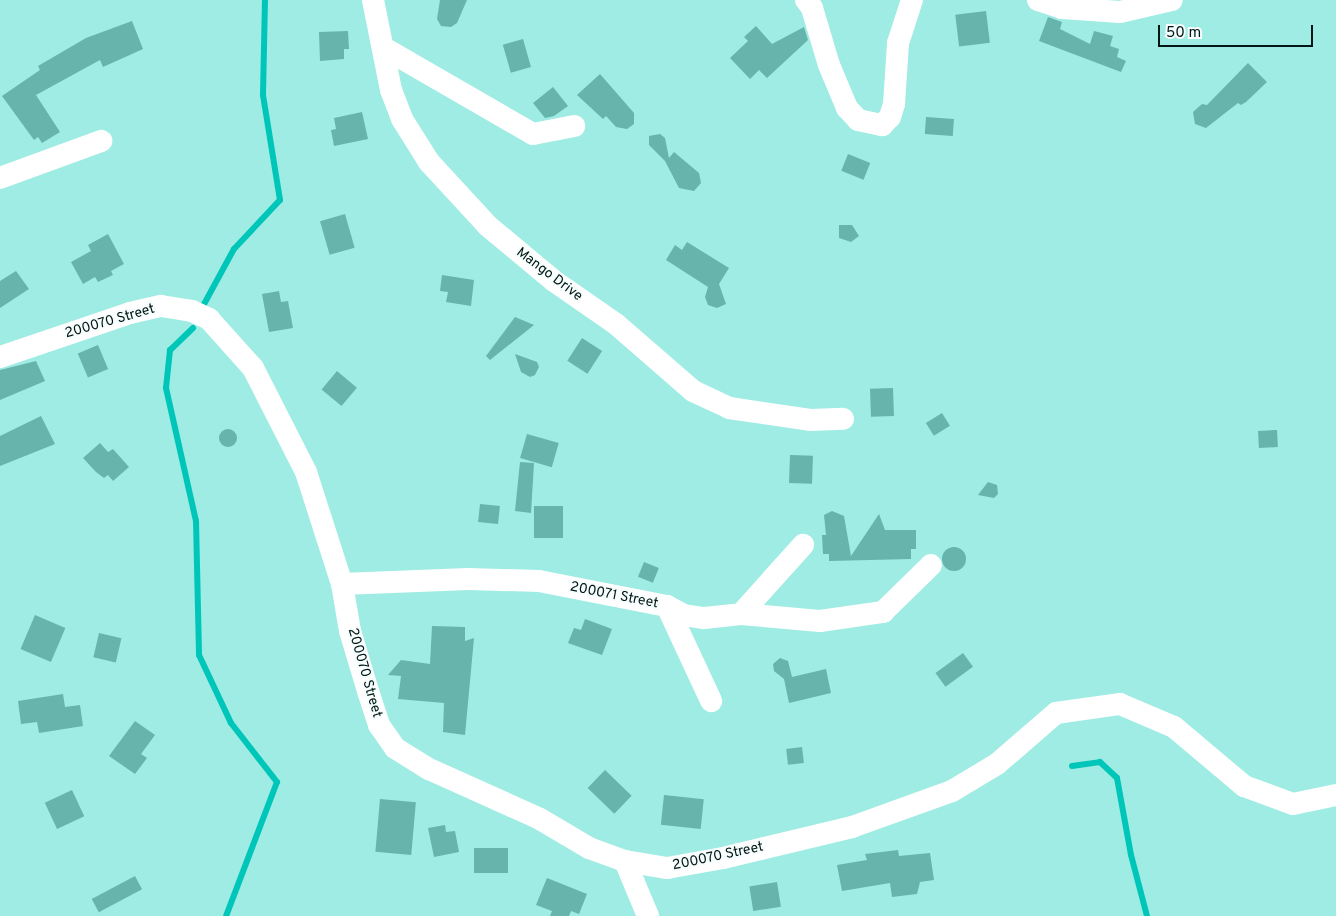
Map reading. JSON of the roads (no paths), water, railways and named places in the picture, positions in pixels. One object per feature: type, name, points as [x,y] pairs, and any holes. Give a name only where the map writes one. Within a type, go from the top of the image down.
[{"type":"street","name":"Mango Drive","points":[[372,0],[384,48],[391,90],[402,120],[429,162],[488,226],[554,281],[616,324],[693,391],[729,408],[810,420],[843,419]]},
{"type":"street","points":[[806,0],[812,8],[829,66],[847,108],[858,120],[882,125],[890,117],[894,104],[898,43],[912,0]]},
{"type":"street","points":[[1038,0],[1086,12],[1172,0]]},
{"type":"street","points":[[384,48],[533,134],[574,126]]},
{"type":"street","points":[[0,178],[101,141]]},
{"type":"street","name":"200070 Street","points":[[0,357],[130,312],[161,306],[192,311],[209,319],[253,368],[306,472],[342,584],[350,630],[368,691],[379,725],[395,748],[429,770],[540,819],[589,848],[624,861],[667,868],[723,858],[852,827],[952,791],[997,764],[1056,713],[1120,704],[1174,727],[1244,786],[1293,804],[1336,796]]},
{"type":"street","points":[[741,614],[803,545]]},
{"type":"street","name":"200071 Street","points":[[342,584],[468,579],[539,581],[667,606],[684,615],[704,618],[741,614],[820,622],[883,612],[931,565]]},
{"type":"street","points":[[667,606],[711,701]]},
{"type":"street","points":[[624,861],[648,916]]},
{"type":"waterway","points":[[203,306],[234,249],[280,200],[263,95],[265,0]]},
{"type":"waterway","points":[[193,328],[170,350],[166,388],[196,521],[199,655],[231,723],[277,782],[226,916]]},
{"type":"waterway","points":[[1072,766],[1100,762],[1117,778],[1131,855],[1147,916]]}]
